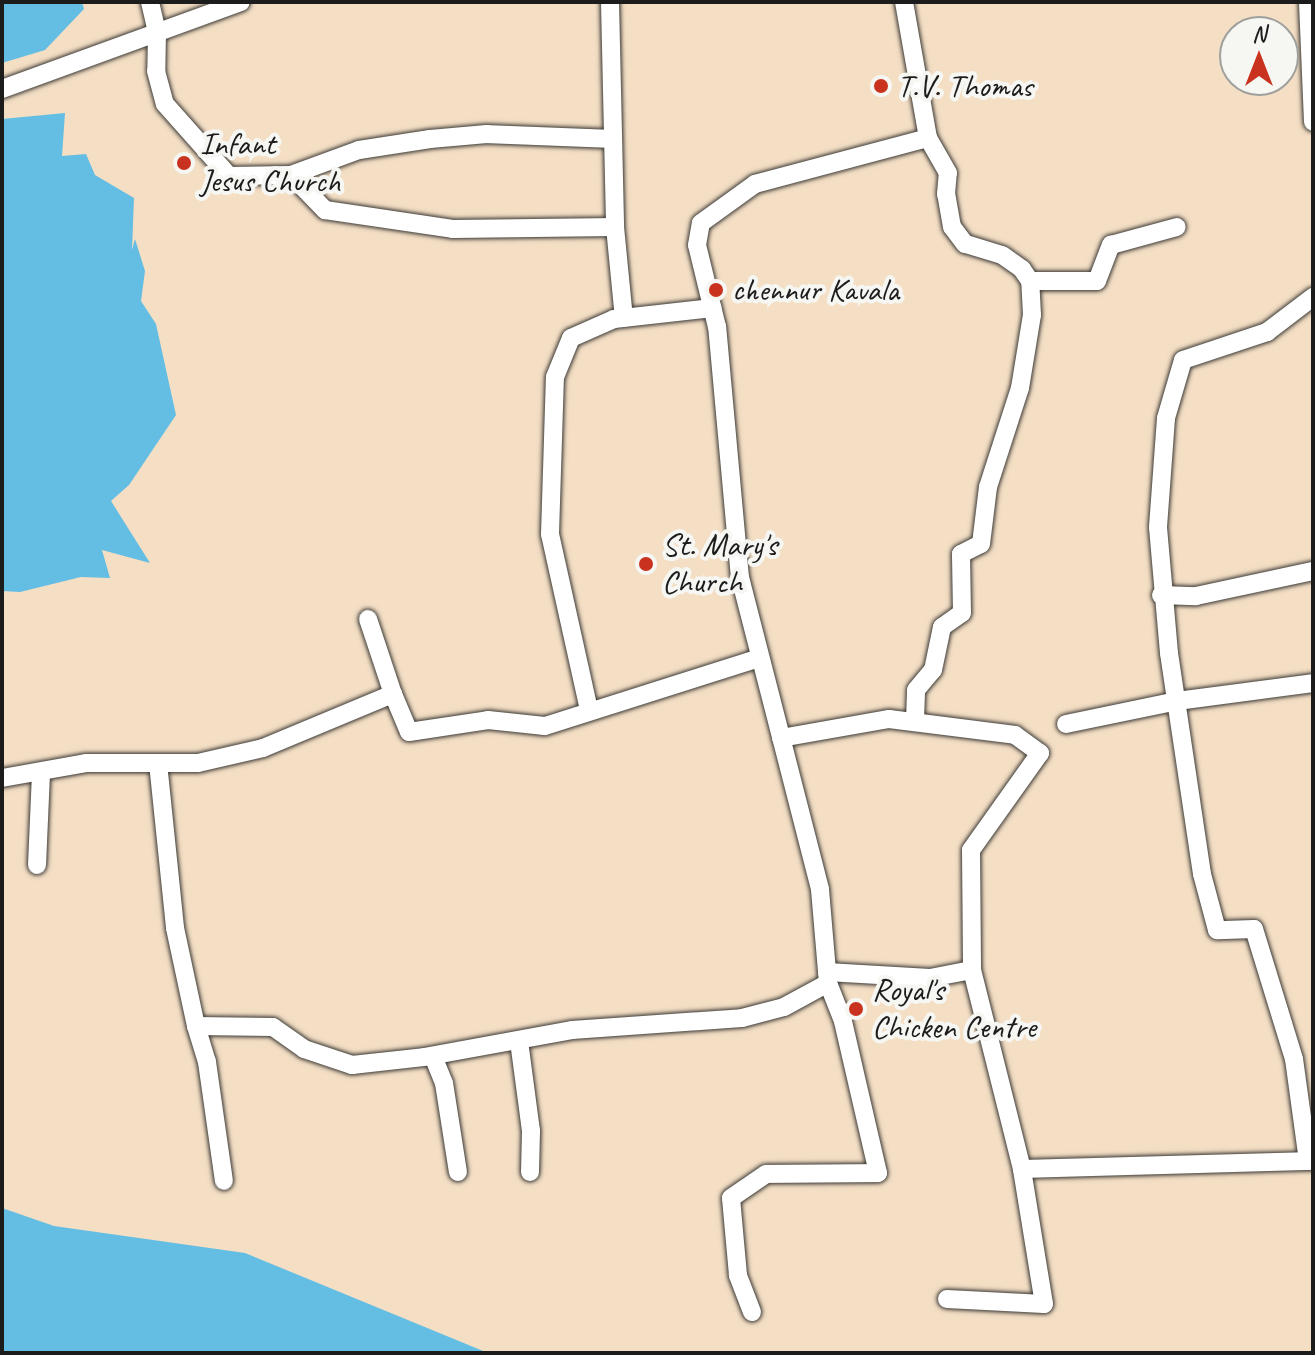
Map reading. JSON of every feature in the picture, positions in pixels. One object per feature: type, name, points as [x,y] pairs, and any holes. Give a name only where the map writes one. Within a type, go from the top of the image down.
[{"type":"street","points":[[150,2],[157,32],[156,71],[165,104],[229,176],[291,175],[359,150],[430,139],[487,134],[611,139]]},
{"type":"street","points":[[2,89],[241,2]]},
{"type":"street","points":[[610,2],[611,139],[624,318]]},
{"type":"street","points":[[904,2],[928,138],[948,173],[952,227],[965,244],[1002,255],[1030,281],[1097,281],[1111,245],[1177,227]]},
{"type":"street","points":[[1308,2],[1313,122]]},
{"type":"street","points":[[752,1312],[738,1275],[731,1198],[766,1174],[878,1173],[843,1021],[828,978],[820,889],[740,578],[712,308],[697,245],[701,223],[755,184],[928,138]]},
{"type":"street","points":[[291,175],[325,210],[453,229],[615,227]]},
{"type":"street","points":[[915,721],[916,690],[933,670],[942,627],[962,613],[961,554],[981,544],[988,487],[1028,353],[1030,281]]},
{"type":"street","points":[[1022,1169],[1310,1161],[1294,1059],[1254,929],[1217,930],[1202,874],[1161,595],[1159,467],[1183,360],[1267,332],[1313,297]]},
{"type":"street","points":[[589,710],[550,534],[555,377],[571,338],[624,318],[712,308]]},
{"type":"street","points":[[1161,595],[1196,596],[1313,571]]},
{"type":"street","points":[[368,619],[409,732],[488,720],[545,726],[759,658]]},
{"type":"street","points":[[1066,724],[1177,701],[1313,683]]},
{"type":"street","points":[[2,778],[86,763],[198,763],[263,748],[393,694]]},
{"type":"street","points":[[781,738],[889,719],[1015,735],[1040,753],[971,850],[972,970],[1022,1169],[1044,1304],[947,1299]]},
{"type":"street","points":[[158,763],[175,928],[207,1062],[224,1181]]},
{"type":"street","points":[[37,865],[41,772]]},
{"type":"street","points":[[196,1026],[273,1027],[304,1049],[352,1065],[433,1056],[572,1030],[742,1018],[784,1007],[828,978],[930,978],[972,970]]},
{"type":"street","points":[[519,1041],[531,1131],[526,1160],[530,1172]]},
{"type":"street","points":[[433,1056],[444,1083],[458,1172]]},
{"type":"water","points":[[2,2],[82,2],[84,9],[45,50],[2,63]]},
{"type":"water","points":[[65,113],[62,156],[86,154],[95,175],[134,198],[132,250],[135,239],[145,271],[141,301],[156,324],[176,415],[129,485],[111,501],[150,563],[102,550],[110,578],[81,577],[20,592],[2,591],[2,119]]},
{"type":"water","points":[[2,1208],[54,1226],[245,1253],[488,1353],[2,1353]]},
{"type":"place","name":"T.V. Thomas","points":[[881,86]]},
{"type":"place","name":"Infant Jesus Church","points":[[184,163]]},
{"type":"place","name":"chennur Kavala","points":[[716,290]]},
{"type":"place","name":"St. Mary's Church","points":[[646,564]]},
{"type":"place","name":"Royal's Chicken Centre","points":[[856,1009]]}]
